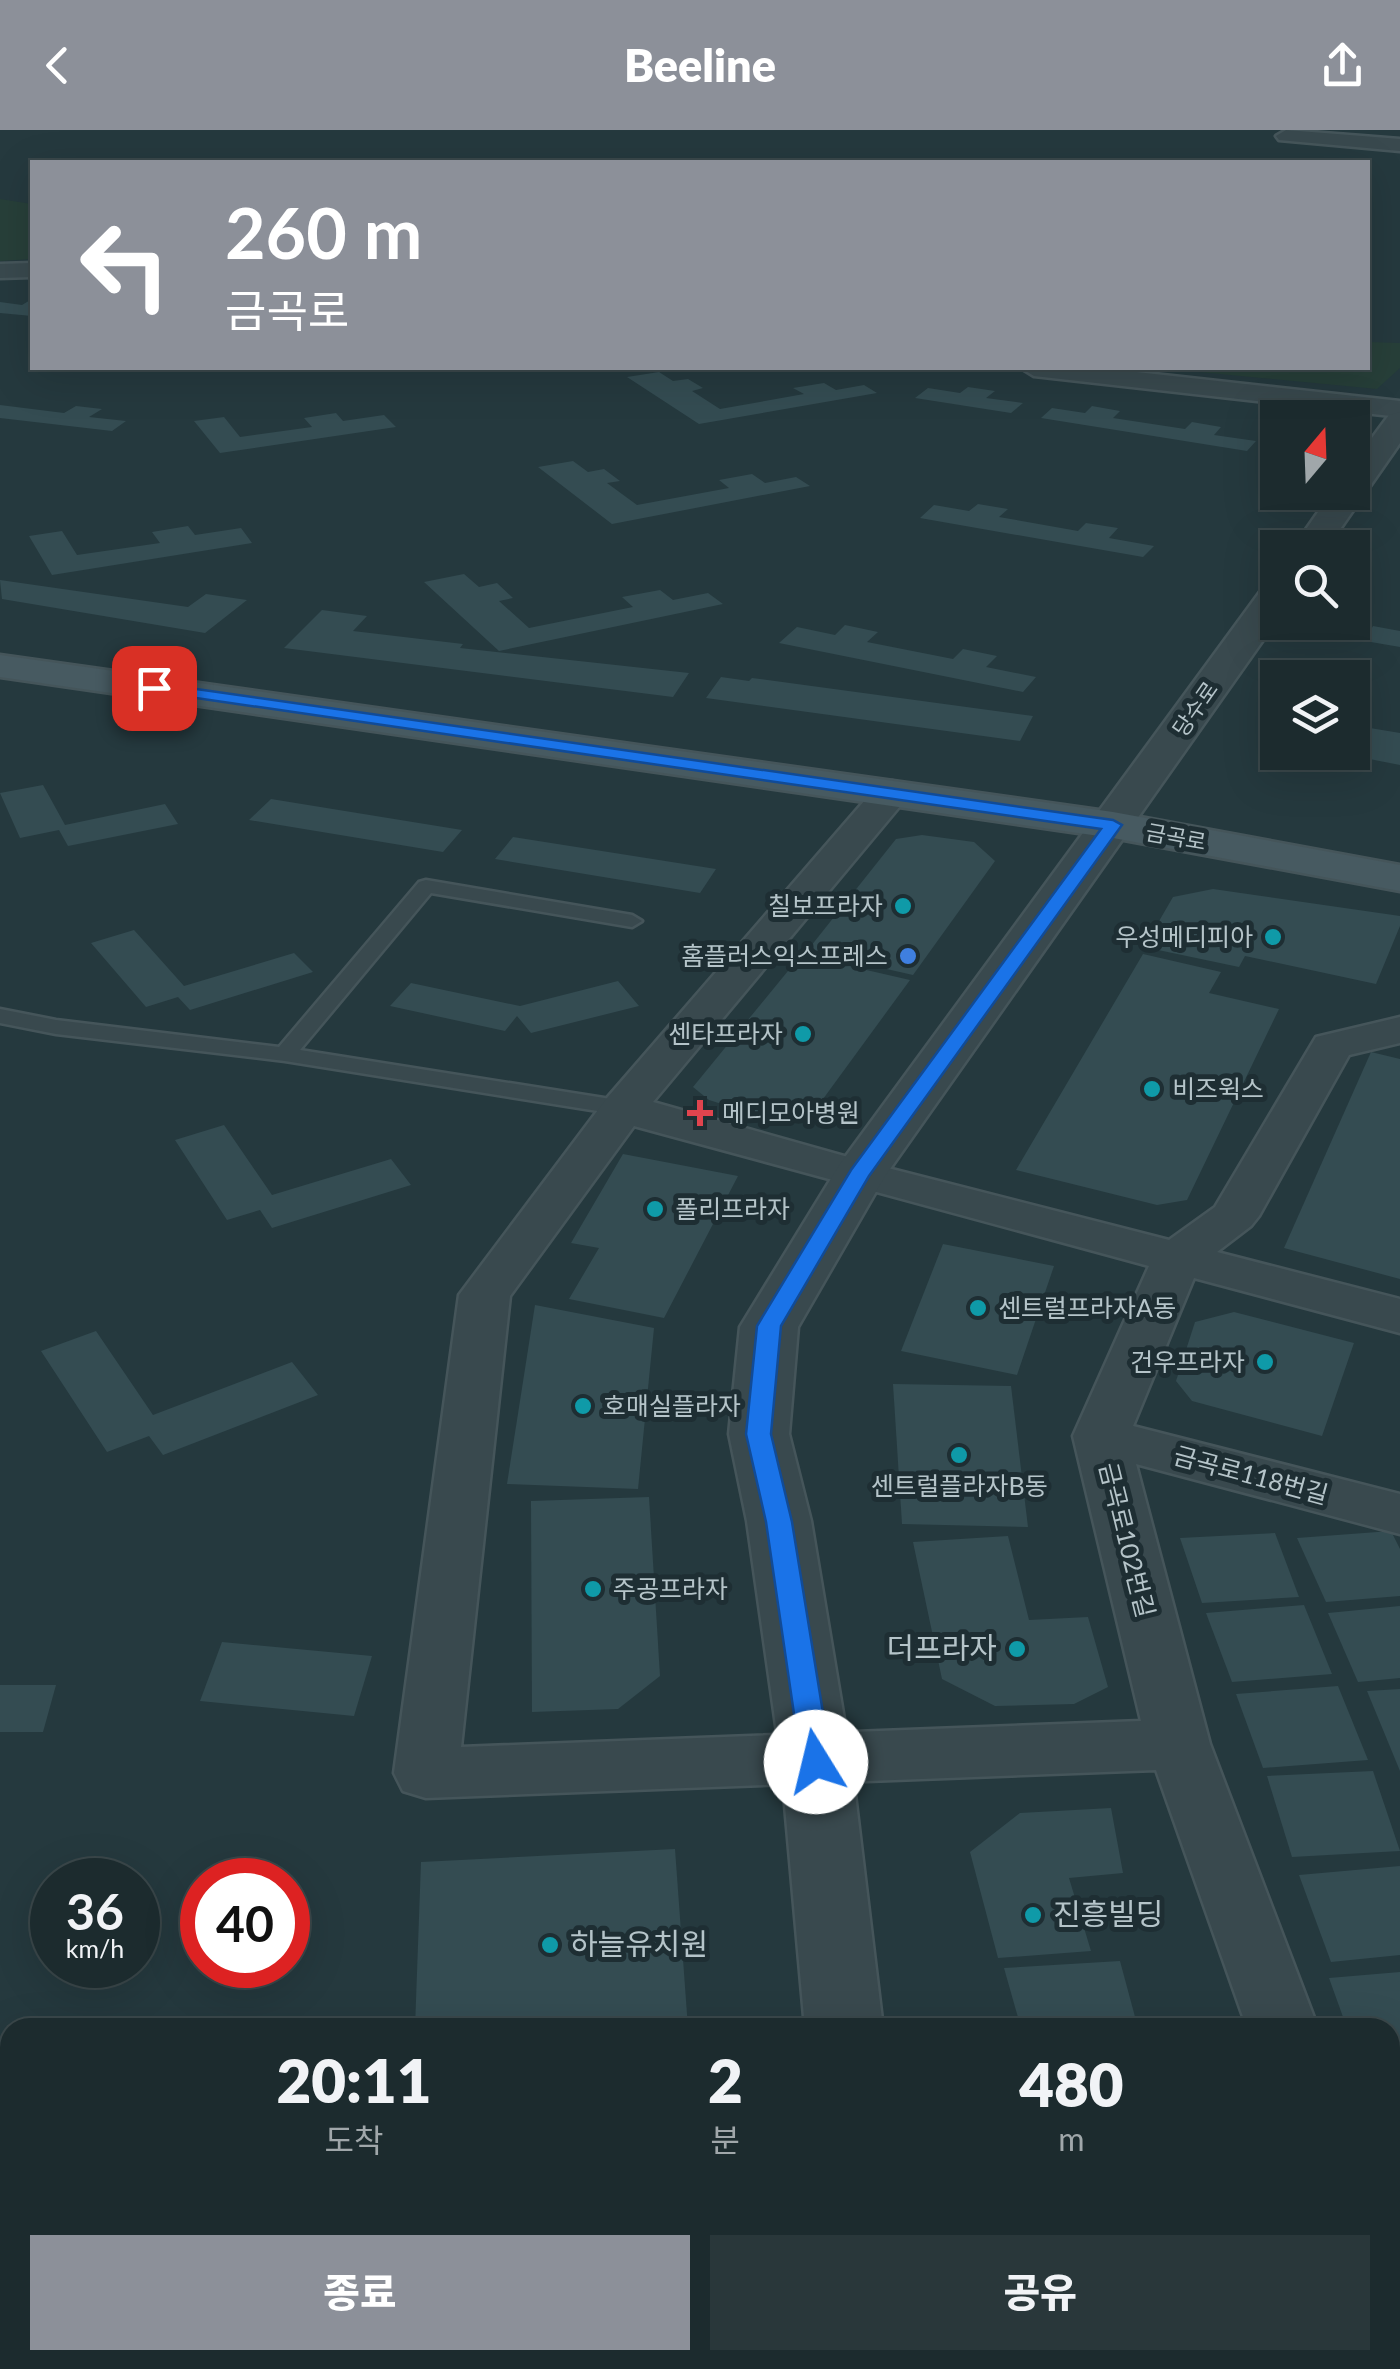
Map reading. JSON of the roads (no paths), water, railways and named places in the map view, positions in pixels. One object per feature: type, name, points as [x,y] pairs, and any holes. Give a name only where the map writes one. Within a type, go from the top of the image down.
[{"type":"main road","name":"금곡로","points":[[0,666],[1113,825],[1400,878]]},
{"type":"street","points":[[1286,136],[1400,145]]},
{"type":"street","points":[[0,271],[30,270]]},
{"type":"street","points":[[1052,370],[1400,408]]},
{"type":"street","points":[[1370,463],[1400,421]]},
{"type":"street","name":"당수로","points":[[1113,825],[1260,619]]},
{"type":"street","points":[[892,792],[623,1108],[485,1295],[426,1773],[816,1762],[1178,1744]]},
{"type":"street","points":[[843,2018],[816,1762],[779,1522],[758,1434],[769,1326],[859,1175],[1113,825]]},
{"type":"street","points":[[1178,1257],[1234,1216],[1332,1046],[1400,1030]]},
{"type":"street","points":[[623,1108],[859,1175],[1400,1316]]},
{"type":"street","name":"금곡로102번길","points":[[1178,1257],[1101,1436],[1178,1744],[1279,2018]]},
{"type":"street","name":"금곡로118번길","points":[[1101,1436],[1400,1514]]},
{"type":"lane","points":[[285,1054],[426,886],[632,921]]},
{"type":"lane","points":[[0,1016],[56,1027],[285,1054],[623,1108]]},
{"type":"place","name":"칠보프라자","points":[[903,906]]},
{"type":"place","name":"우성메디피아","points":[[1273,937]]},
{"type":"place","name":"홈플러스익스프레스","points":[[908,956]]},
{"type":"place","name":"센타프라자","points":[[803,1034]]},
{"type":"place","name":"비즈윅스","points":[[1152,1089]]},
{"type":"place","name":"메디모아병원","points":[[700,1113]]},
{"type":"place","name":"폴리프라자","points":[[655,1209]]},
{"type":"place","name":"센트럴프라자A동","points":[[978,1308]]},
{"type":"place","name":"건우프라자","points":[[1265,1362]]},
{"type":"place","name":"호매실플라자","points":[[583,1406]]},
{"type":"place","name":"센트럴플라자B동","points":[[959,1455]]},
{"type":"place","name":"주공프라자","points":[[593,1589]]},
{"type":"place","name":"더프라자","points":[[1017,1649]]},
{"type":"place","name":"진흥빌딩","points":[[1033,1915]]},
{"type":"place","name":"하늘유치원","points":[[550,1945]]}]
